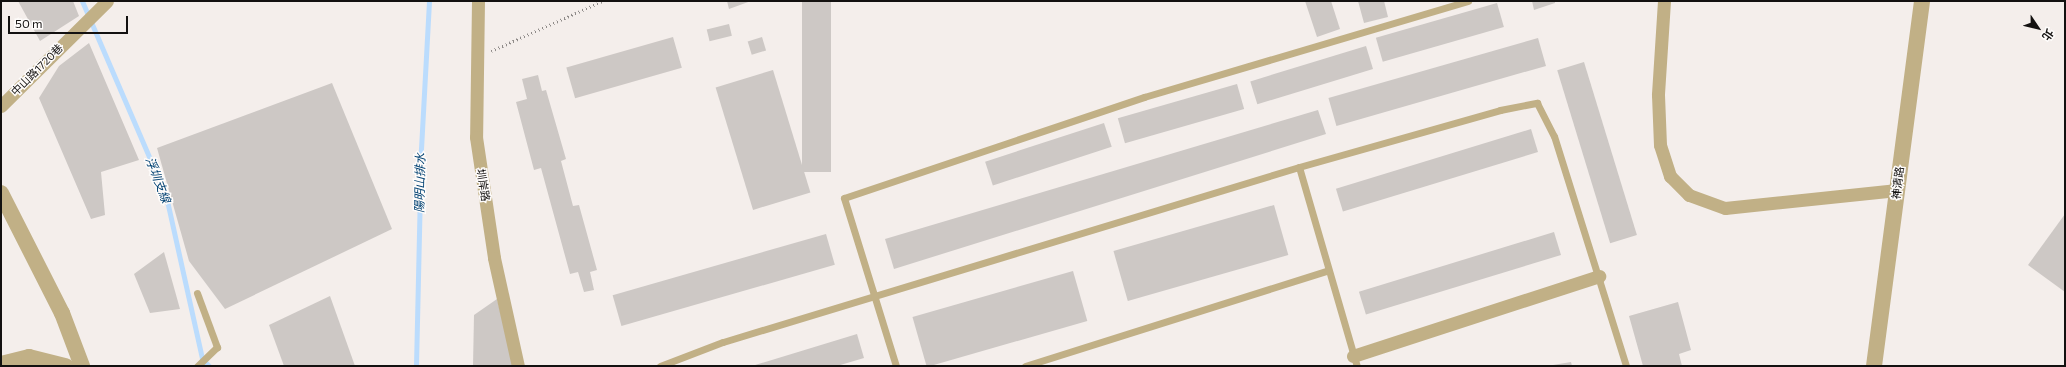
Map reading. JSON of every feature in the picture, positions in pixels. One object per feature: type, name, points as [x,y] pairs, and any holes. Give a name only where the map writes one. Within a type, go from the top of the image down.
[{"type":"street","name":"中山路1720巷","points":[[1,106],[107,1]]},
{"type":"street","name":"圳岸路","points":[[478,1],[476,136],[494,258],[518,366]]},
{"type":"street","points":[[1664,1],[1658,95],[1660,145],[1670,176],[1689,195],[1725,208],[1897,190]]},
{"type":"street","name":"神清路","points":[[1874,366],[1922,1]]},
{"type":"street","points":[[1,193],[62,312],[82,366]]},
{"type":"street","points":[[1355,361],[1599,276]]},
{"type":"street","points":[[1,364],[29,356],[66,366]]},
{"type":"lane","points":[[896,366],[844,198],[1144,98],[1468,1]]},
{"type":"lane","points":[[660,366],[723,342],[1299,167],[1500,110],[1537,103],[1554,136],[1626,366]]},
{"type":"lane","points":[[1299,167],[1326,271],[1355,361]]},
{"type":"lane","points":[[1025,366],[1326,271]]},
{"type":"lane","points":[[196,293],[217,347],[198,365]]},
{"type":"path","points":[[477,57],[603,1]]},
{"type":"building","points":[[18,1],[73,1],[79,16],[40,41]]},
{"type":"building","points":[[727,1],[751,1],[729,9]]},
{"type":"building","points":[[802,1],[831,1],[831,172],[802,172]]},
{"type":"building","points":[[1305,1],[1331,1],[1340,29],[1317,37]]},
{"type":"building","points":[[1358,1],[1384,1],[1388,17],[1364,23]]},
{"type":"building","points":[[1532,1],[1555,1],[1555,3],[1534,10]]},
{"type":"building","points":[[1497,3],[1504,27],[1383,62],[1376,38]]},
{"type":"building","points":[[729,24],[732,36],[710,41],[707,30]]},
{"type":"building","points":[[673,37],[682,68],[575,98],[566,68]]},
{"type":"building","points":[[762,37],[766,50],[752,55],[748,41]]},
{"type":"building","points":[[1538,38],[1546,66],[1336,126],[1328,98]]},
{"type":"building","points":[[89,43],[139,160],[101,172],[105,215],[91,219],[39,98],[59,66]]},
{"type":"building","points":[[1366,46],[1373,69],[1257,104],[1250,81]]},
{"type":"building","points":[[1584,62],[1637,235],[1610,243],[1557,70]]},
{"type":"building","points":[[773,70],[810,192],[753,210],[716,88]]},
{"type":"building","points":[[538,75],[542,91],[546,90],[566,159],[561,161],[573,206],[579,205],[597,270],[590,272],[594,290],[584,292],[578,272],[570,274],[541,168],[534,170],[516,102],[527,99],[522,79]]},
{"type":"building","points":[[332,83],[392,229],[225,309],[189,261],[157,148]]},
{"type":"building","points":[[1237,84],[1244,109],[1125,143],[1118,118]]},
{"type":"building","points":[[1318,110],[1326,134],[894,269],[885,239]]},
{"type":"building","points":[[1104,123],[1112,147],[993,185],[985,162]]},
{"type":"building","points":[[1531,129],[1538,152],[1343,212],[1336,189]]},
{"type":"building","points":[[1274,205],[1288,255],[1128,301],[1113,251]]},
{"type":"building","points":[[2065,214],[2065,292],[2028,265]]},
{"type":"building","points":[[1554,232],[1561,255],[1366,315],[1359,292]]},
{"type":"building","points":[[826,234],[835,265],[621,326],[613,295]]},
{"type":"building","points":[[164,252],[180,309],[150,313],[134,274]]},
{"type":"building","points":[[1073,271],[1087,321],[927,366],[912,317]]},
{"type":"building","points":[[330,296],[355,366],[284,366],[269,325]]},
{"type":"building","points":[[497,299],[514,366],[473,366],[474,315]]},
{"type":"building","points":[[1678,302],[1691,350],[1679,354],[1682,366],[1643,366],[1629,316]]},
{"type":"building","points":[[857,334],[864,358],[837,366],[752,366]]},
{"type":"building","points":[[1571,362],[1572,366],[1553,366],[1553,365]]},
{"type":"waterway","name":"浮圳支線","points":[[82,1],[166,196],[202,359],[209,366]]},
{"type":"waterway","name":"陽明山排水","points":[[416,366],[421,149],[429,1]]}]
